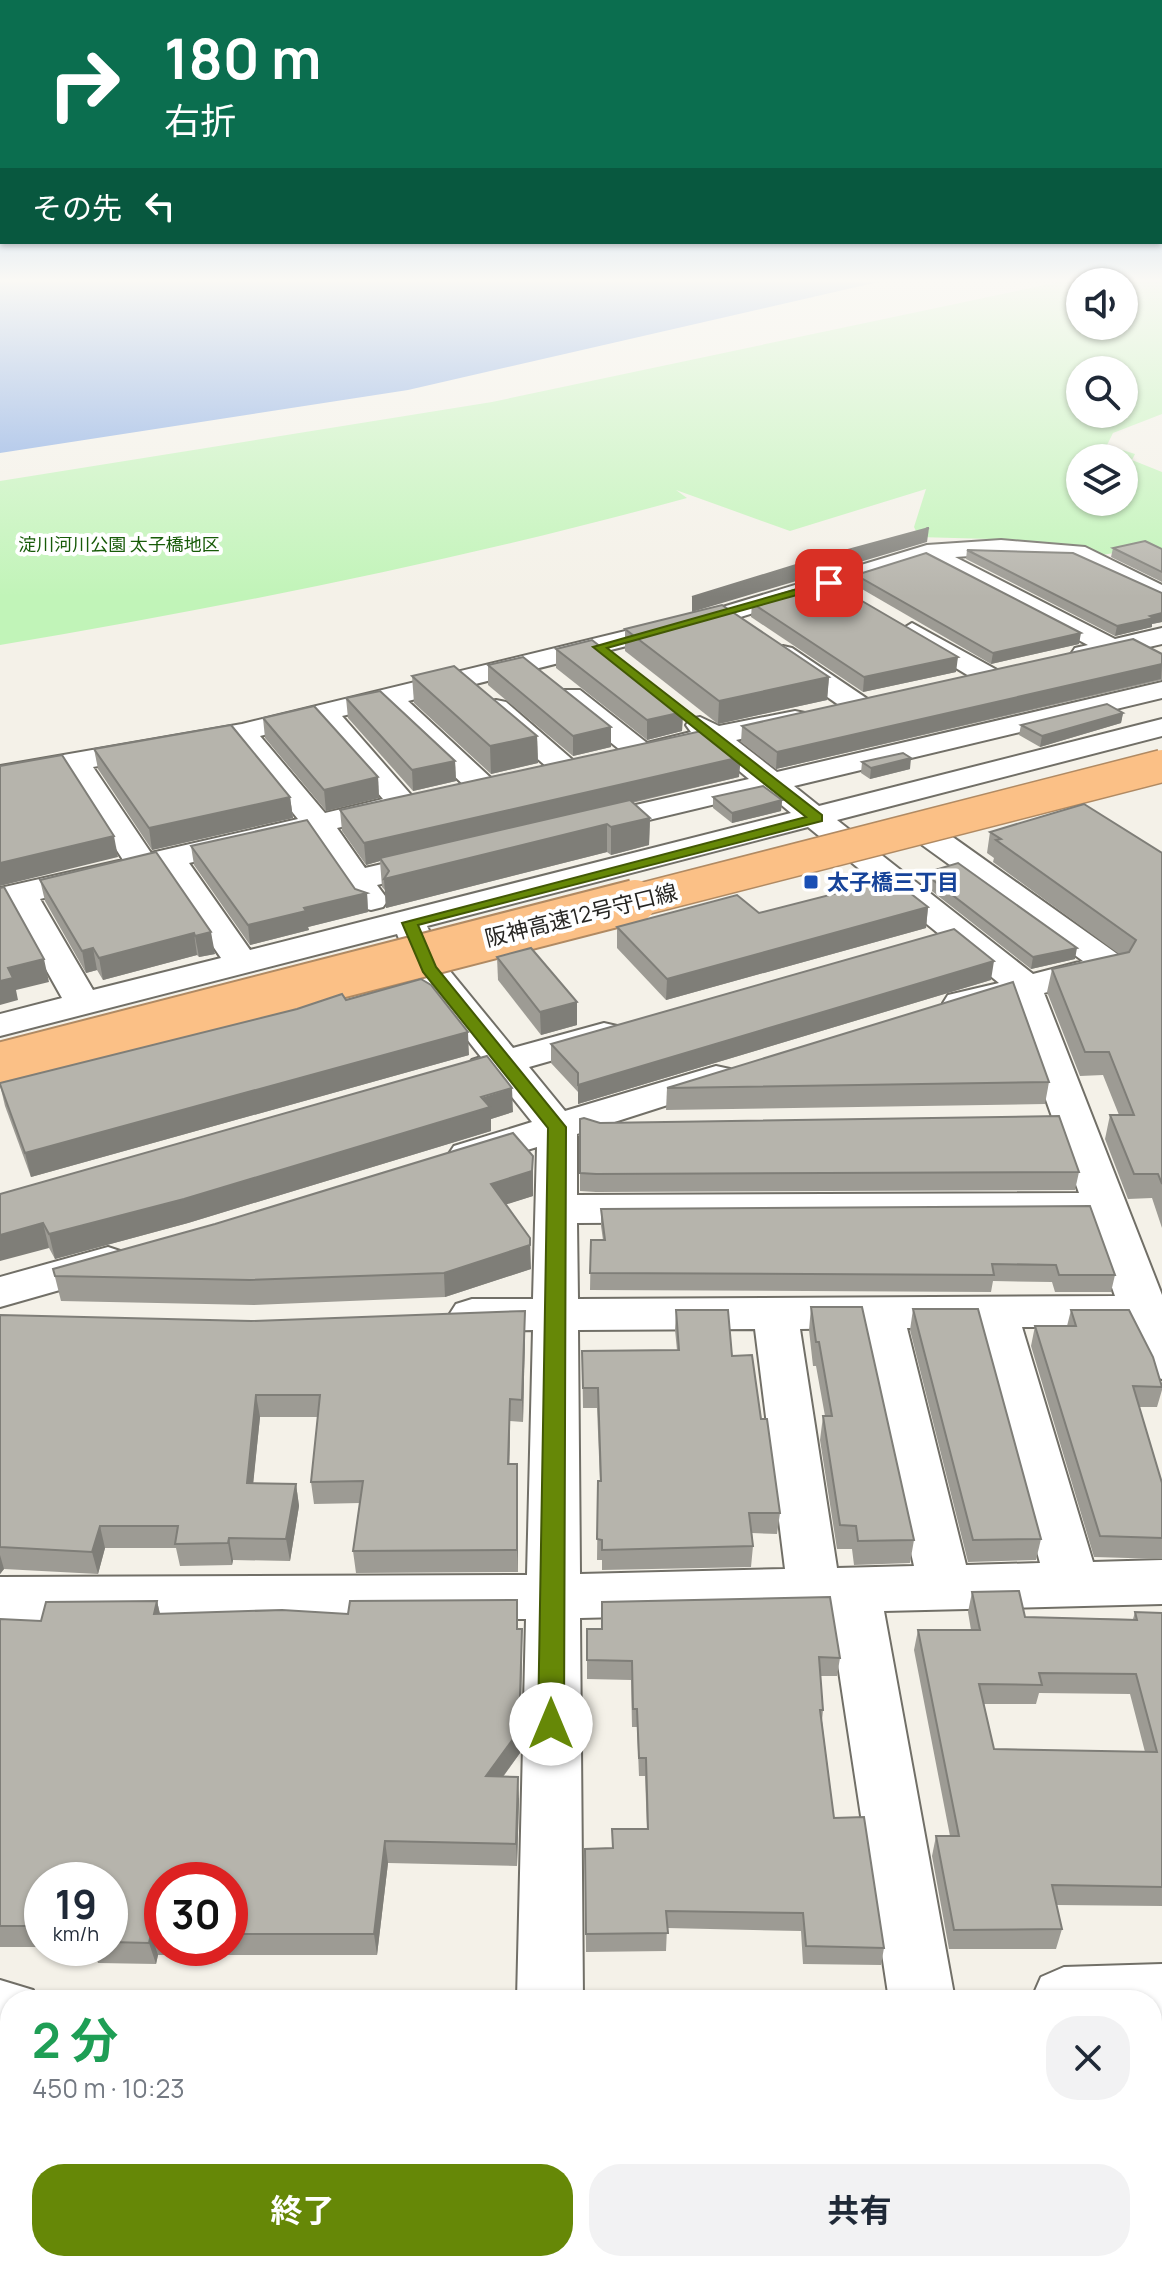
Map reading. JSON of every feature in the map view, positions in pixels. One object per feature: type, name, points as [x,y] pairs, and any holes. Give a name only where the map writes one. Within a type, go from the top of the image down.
[{"type":"highway","name":"阪神高速12号守口線","points":[[0,1036],[1162,745]]},
{"type":"highway","name":"阪神高速12号守口線","points":[[0,1064],[1162,766]]},
{"type":"street","points":[[0,775],[242,732],[529,664],[725,614],[927,552],[1001,547],[1069,550],[1091,556],[1162,594]]},
{"type":"street","points":[[927,552],[1111,647]]},
{"type":"street","points":[[829,583],[856,598]]},
{"type":"street","points":[[725,614],[859,706]]},
{"type":"street","points":[[895,622],[988,676]]},
{"type":"street","points":[[1065,658],[1162,636]]},
{"type":"street","points":[[598,647],[624,667]]},
{"type":"street","points":[[529,664],[602,760]]},
{"type":"street","points":[[945,686],[1019,669]]},
{"type":"street","points":[[462,680],[602,760]]},
{"type":"street","points":[[556,833],[1162,690]]},
{"type":"street","points":[[388,697],[505,781]]},
{"type":"street","points":[[83,1004],[10,895],[712,735],[888,700]]},
{"type":"street","points":[[674,706],[1023,984],[1057,1119],[1104,1206],[1152,1311],[1162,1362]]},
{"type":"street","points":[[324,713],[404,804]]},
{"type":"street","points":[[0,1025],[400,925],[1162,727]]},
{"type":"street","points":[[242,732],[317,823],[356,880],[400,925],[429,968],[507,1061],[557,1127],[550,1990]]},
{"type":"street","points":[[75,762],[243,965]]},
{"type":"street","points":[[0,1078],[429,968],[1048,803],[1162,780]]},
{"type":"street","points":[[929,835],[1111,965],[1023,984],[932,1012]]},
{"type":"street","points":[[356,880],[464,855]]},
{"type":"street","points":[[913,945],[958,932]]},
{"type":"street","points":[[446,1079],[642,1023]]},
{"type":"street","points":[[424,1168],[749,1067]]},
{"type":"street","points":[[557,1127],[682,1125]]},
{"type":"street","points":[[557,1209],[1104,1206]]},
{"type":"street","points":[[0,1292],[145,1252]]},
{"type":"street","points":[[428,1317],[555,1312],[1152,1311]]},
{"type":"street","points":[[775,1312],[920,1990]]},
{"type":"street","points":[[880,1312],[945,1586]]},
{"type":"street","points":[[995,1312],[1072,1582]]},
{"type":"street","points":[[0,1319],[48,1320]]},
{"type":"street","points":[[0,1599],[552,1597],[1162,1582]]},
{"type":"green space","name":"淀川河川公園 太子橋地区","points":[[572,385],[1066,385],[1066,428],[1126,428],[1113,433],[1108,444],[1066,444],[1066,516],[1138,516],[1138,462],[1162,472],[1162,555],[1138,549],[1096,556],[990,539],[919,537],[914,527],[926,489],[790,531],[676,490],[687,498],[517,542],[259,598],[0,645],[0,481],[492,402]]},
{"type":"green space","points":[[1138,385],[1162,385],[1162,414],[1138,423]]},
{"type":"water","points":[[0,385],[430,385],[408,390],[0,453]]},
{"type":"building","points":[[929,528],[692,597],[822,557]]},
{"type":"building","points":[[1145,541],[1162,549],[1162,572],[1113,548]]},
{"type":"building","points":[[967,550],[1073,553],[1162,593],[1162,613],[1150,616],[1154,618],[1117,626]]},
{"type":"building","points":[[926,553],[1081,633],[993,653],[856,575]]},
{"type":"building","points":[[826,580],[958,657],[864,677],[752,603]]},
{"type":"building","points":[[722,605],[829,677],[719,701],[625,629]]},
{"type":"building","points":[[1133,639],[1162,654],[1162,664],[777,752],[742,726]]},
{"type":"building","points":[[592,640],[683,712],[647,720],[556,649]]},
{"type":"building","points":[[523,657],[611,727],[573,736],[488,665]]},
{"type":"building","points":[[454,666],[537,736],[490,746],[412,676]]},
{"type":"building","points":[[380,691],[455,761],[412,770],[346,698]]},
{"type":"building","points":[[1107,704],[1123,713],[1042,736],[1021,725]]},
{"type":"building","points":[[314,706],[378,777],[324,790],[263,718]]},
{"type":"building","points":[[231,725],[290,797],[149,828],[94,749]]},
{"type":"building","points":[[706,730],[741,757],[364,843],[340,810]]},
{"type":"building","points":[[903,753],[911,758],[871,768],[862,762]]},
{"type":"building","points":[[62,755],[114,836],[0,863],[0,766]]},
{"type":"building","points":[[763,786],[782,800],[732,813],[713,797]]},
{"type":"building","points":[[630,800],[650,818],[611,827],[607,824],[384,879],[389,871],[380,858]]},
{"type":"building","points":[[1084,804],[1162,853],[1162,1184],[1158,1174],[1134,1174],[1110,1115],[1134,1115],[1109,1052],[1085,1052],[1052,969],[1129,952],[1136,940],[996,840],[1001,839],[990,832]]},
{"type":"building","points":[[307,820],[355,889],[367,893],[248,925],[191,846]]},
{"type":"building","points":[[156,852],[211,932],[195,936],[194,933],[99,958],[93,948],[82,951],[40,880]]},
{"type":"building","points":[[958,863],[1077,948],[1033,957],[929,877],[934,876],[928,872]]},
{"type":"building","points":[[892,879],[928,907],[667,979],[617,927],[737,895],[759,913]]},
{"type":"building","points":[[4,887],[44,959],[8,968],[13,978],[0,981],[0,888]]},
{"type":"building","points":[[954,929],[994,961],[578,1085],[578,1073],[551,1044]]},
{"type":"building","points":[[531,948],[577,1002],[540,1012],[497,957]]},
{"type":"building","points":[[421,979],[431,985],[468,1032],[25,1153],[0,1084],[297,1009],[342,994],[346,1000]]},
{"type":"building","points":[[1013,982],[1049,1082],[667,1088]]},
{"type":"building","points":[[487,1056],[512,1088],[481,1097],[490,1107],[184,1199],[49,1234],[43,1223],[0,1235],[0,1194]]},
{"type":"building","points":[[1059,1116],[1079,1172],[580,1173],[580,1119],[584,1118],[600,1123]]},
{"type":"building","points":[[513,1133],[533,1156],[532,1171],[491,1184],[530,1238],[530,1245],[444,1273],[250,1280],[55,1276],[53,1269],[215,1224]]},
{"type":"building","points":[[1090,1206],[1115,1275],[1059,1275],[1056,1265],[992,1264],[994,1275],[590,1273],[591,1240],[605,1240],[601,1209]]},
{"type":"building","points":[[811,1307],[862,1307],[914,1540],[858,1541],[856,1526],[840,1525],[823,1416],[832,1416]]},
{"type":"building","points":[[913,1309],[978,1309],[1041,1539],[973,1540]]},
{"type":"building","points":[[676,1310],[728,1310],[732,1356],[752,1355],[761,1419],[767,1419],[780,1513],[749,1513],[753,1546],[602,1550],[602,1540],[597,1539],[598,1481],[601,1481],[598,1388],[583,1388],[582,1351],[679,1350]]},
{"type":"building","points":[[1071,1310],[1129,1310],[1153,1357],[1162,1387],[1133,1386],[1162,1483],[1162,1538],[1100,1536],[1035,1326],[1076,1326]]},
{"type":"building","points":[[525,1311],[522,1400],[510,1399],[508,1464],[517,1464],[517,1550],[353,1551],[363,1481],[311,1482],[320,1395],[256,1395],[247,1483],[296,1484],[286,1539],[229,1538],[228,1543],[175,1544],[178,1526],[100,1526],[92,1552],[0,1547],[0,1315],[251,1321]]},
{"type":"building","points":[[1019,1591],[1025,1617],[1137,1620],[1135,1612],[1162,1613],[1162,1887],[1052,1885],[1062,1929],[954,1930],[936,1836],[959,1836],[918,1630],[980,1630],[972,1592]],"holes":[[[1039,1673],[1136,1674],[1157,1752],[994,1749],[979,1684],[1042,1685]]]},
{"type":"building","points":[[830,1597],[840,1658],[819,1657],[823,1710],[820,1710],[834,1818],[864,1817],[884,1948],[806,1946],[803,1913],[666,1911],[668,1933],[586,1934],[585,1849],[613,1848],[612,1829],[648,1829],[646,1758],[639,1758],[637,1709],[633,1709],[632,1661],[587,1660],[587,1629],[602,1629],[602,1602]]},
{"type":"building","points":[[517,1600],[517,1629],[522,1629],[519,1731],[486,1776],[518,1777],[516,1844],[385,1841],[374,1934],[248,1934],[248,1862],[144,1862],[144,1943],[128,1942],[128,1862],[24,1862],[24,1926],[0,1926],[0,1619],[41,1621],[46,1602],[157,1601],[154,1614],[282,1610],[348,1614],[350,1601]]},
{"type":"place","name":"太子橋三丁目","points":[[811,882]]},
{"type":"route","points":[[551,1724],[557,1127],[507,1061],[429,968],[409,923],[817,818],[598,647],[829,583]]}]
